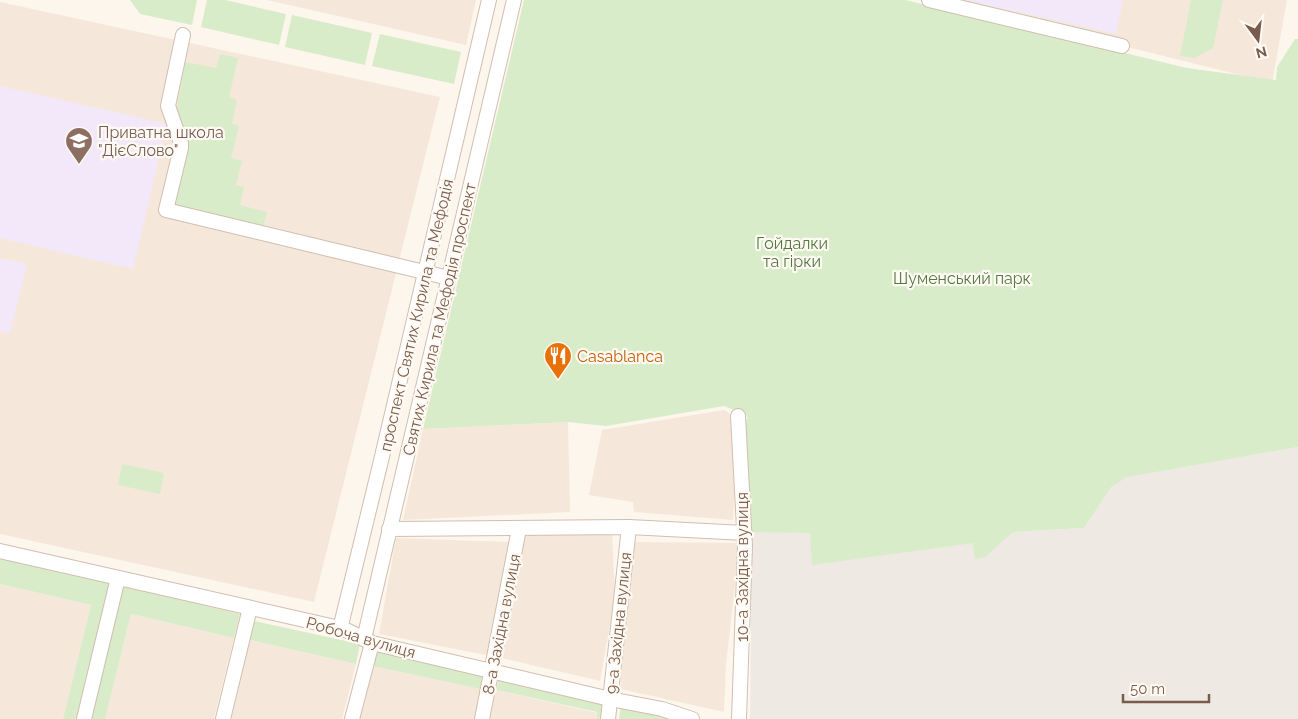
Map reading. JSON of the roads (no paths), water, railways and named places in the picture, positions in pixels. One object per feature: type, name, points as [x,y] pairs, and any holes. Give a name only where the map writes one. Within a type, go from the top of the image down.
[{"type":"street","name":"проспект Святих Кирила та Мефодія","points":[[340,629],[489,0]]},
{"type":"street","name":"Святих Кирила та Мефодія проспект","points":[[352,719],[389,529],[514,0]]},
{"type":"street","points":[[929,0],[1122,46]]},
{"type":"street","points":[[183,35],[168,106],[181,142],[181,148],[166,210],[449,278]]},
{"type":"street","name":"10-а Західна вулиця","points":[[738,416],[745,533],[739,719]]},
{"type":"street","points":[[389,529],[629,527],[745,533]]},
{"type":"street","name":"9-а Західна вулиця","points":[[608,719],[629,527]]},
{"type":"street","name":"8-а Західна вулиця","points":[[482,719],[519,529]]},
{"type":"street","name":"Робоча вулиця","points":[[0,551],[340,629],[351,632],[368,641],[610,699],[662,709],[692,719]]},
{"type":"street","points":[[84,719],[118,578]]},
{"type":"street","points":[[223,719],[250,608]]},
{"type":"place","name":"Приватна школа \"ДієСлово\"","points":[[79,165]]},
{"type":"place","name":"Casablanca","points":[[558,380]]},
{"type":"park label","name":"Гойдалки та гірки","points":[[792,252]]},
{"type":"park label","name":"Шуменський парк","points":[[962,278]]}]
